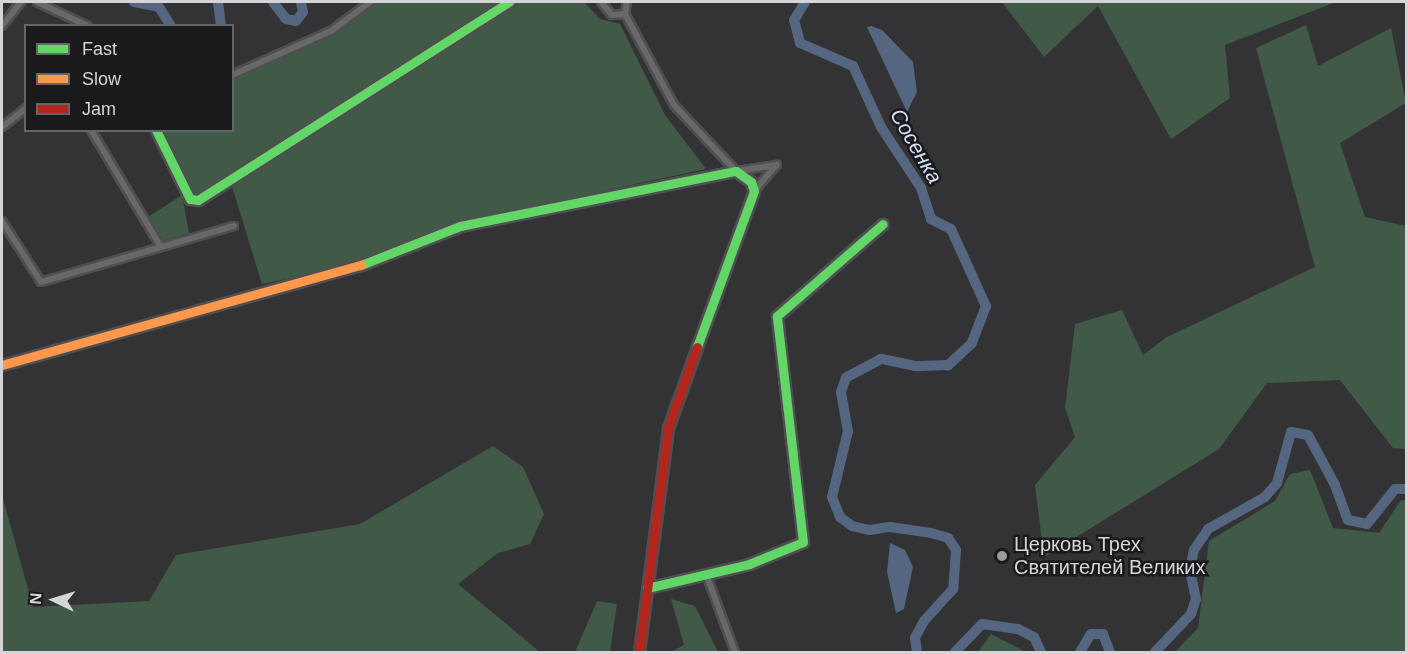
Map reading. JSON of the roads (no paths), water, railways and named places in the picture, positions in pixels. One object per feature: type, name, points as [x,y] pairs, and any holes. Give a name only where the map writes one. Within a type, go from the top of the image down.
[{"type":"street","points":[[2,26],[3,15],[21,2]]},
{"type":"street","points":[[38,2],[84,24]]},
{"type":"street","points":[[234,74],[331,31],[370,2]]},
{"type":"street","points":[[157,132],[190,199],[198,200],[509,2]]},
{"type":"street","points":[[601,2],[612,15],[625,14]]},
{"type":"street","points":[[627,2],[625,14],[674,105],[736,171],[746,176],[754,191]]},
{"type":"street","points":[[2,127],[24,110]]},
{"type":"street","points":[[92,132],[161,247]]},
{"type":"street","points":[[2,365],[345,271],[460,226],[736,171],[777,165],[754,191],[668,428],[639,652]]},
{"type":"street","points":[[2,221],[41,282],[234,226]]},
{"type":"street","points":[[647,588],[749,564],[802,542],[777,316],[883,224]]},
{"type":"street","points":[[706,574],[735,652]]},
{"type":"water","points":[[867,27],[882,30],[913,62],[917,92],[907,112]]},
{"type":"water","points":[[890,543],[905,550],[913,567],[904,609],[896,613],[887,572]]},
{"type":"waterway","name":"Сосенка","points":[[134,2],[159,7],[170,24]]},
{"type":"waterway","name":"Сосенка","points":[[218,2],[221,24]]},
{"type":"waterway","name":"Сосенка","points":[[273,2],[286,19],[296,21],[303,12],[301,2]]},
{"type":"waterway","name":"Сосенка","points":[[805,2],[794,20],[800,43],[853,66],[881,127],[921,188],[931,219],[951,229],[986,306],[972,343],[948,365],[915,366],[881,359],[846,378],[841,392],[848,431],[832,497],[840,517],[852,526],[870,530],[890,527],[931,533],[948,538],[956,550],[953,589],[924,621],[915,638],[917,652]]},
{"type":"waterway","name":"Сосенка","points":[[1155,652],[1191,614],[1196,599],[1190,570],[1194,550],[1208,529],[1265,497],[1277,483],[1291,432],[1308,435],[1335,485],[1348,520],[1367,524],[1395,489],[1406,489]]},
{"type":"waterway","name":"Сосенка","points":[[955,652],[982,624],[1018,629],[1034,637],[1041,652]]},
{"type":"waterway","name":"Сосенка","points":[[1080,652],[1091,634],[1103,634],[1110,652]]},
{"type":"place","name":"Церковь Трех Святителей Великих","points":[[1002,556]]}]
